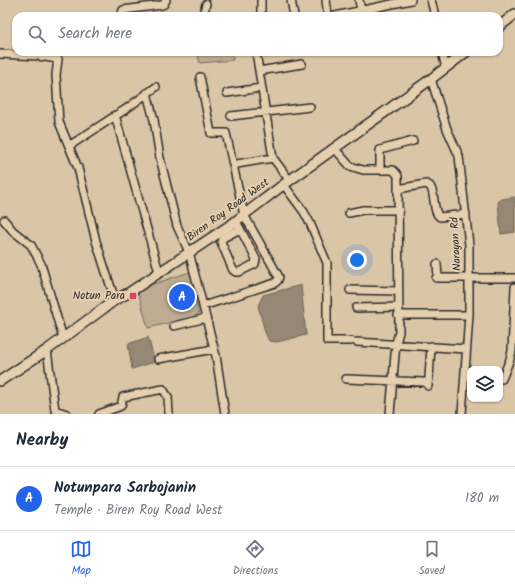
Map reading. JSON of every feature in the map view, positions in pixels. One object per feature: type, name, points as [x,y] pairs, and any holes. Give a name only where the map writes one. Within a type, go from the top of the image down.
[{"type":"main road","points":[[503,23],[515,14]]},
{"type":"main road","name":"Biren Roy Road West","points":[[0,381],[47,350],[115,300],[130,292],[189,252],[238,225],[244,215],[461,56]]},
{"type":"street","points":[[122,12],[123,10],[162,5],[166,0]]},
{"type":"street","points":[[261,0],[261,12]]},
{"type":"street","points":[[292,0],[294,12]]},
{"type":"street","points":[[326,0],[328,12]]},
{"type":"street","points":[[359,0],[362,10]]},
{"type":"street","points":[[353,12],[387,3],[411,0]]},
{"type":"street","points":[[431,0],[434,12]]},
{"type":"street","points":[[204,12],[206,4]]},
{"type":"street","points":[[0,54],[12,55]]},
{"type":"street","points":[[42,56],[58,59]]},
{"type":"street","points":[[60,56],[56,75],[59,122],[78,168],[96,240],[115,300]]},
{"type":"street","points":[[257,56],[273,158],[313,229],[327,263],[327,340],[396,343],[466,349]]},
{"type":"street","points":[[443,56],[446,68]]},
{"type":"street","points":[[259,71],[302,64]]},
{"type":"street","points":[[200,77],[211,133],[226,133],[244,215],[277,272],[278,280],[275,283],[203,306]]},
{"type":"street","name":"Narayan Rd","points":[[431,79],[447,129],[459,156],[470,245],[469,315],[462,414]]},
{"type":"street","points":[[69,146],[156,87]]},
{"type":"street","points":[[227,93],[261,88]]},
{"type":"street","points":[[147,93],[154,120],[160,158],[177,226],[189,252],[214,349],[225,414]]},
{"type":"street","points":[[231,116],[310,107]]},
{"type":"street","points":[[115,115],[159,272]]},
{"type":"street","points":[[380,170],[380,150],[413,140]]},
{"type":"street","points":[[334,148],[350,166],[363,170],[393,170],[398,176],[399,332],[396,343],[390,414]]},
{"type":"street","points":[[237,164],[273,158]]},
{"type":"street","points":[[398,189],[426,184],[430,186],[434,199],[435,213],[437,216],[440,218],[466,214]]},
{"type":"street","points":[[349,213],[363,210],[398,210]]},
{"type":"street","points":[[4,220],[13,232],[31,245],[41,264],[63,338]]},
{"type":"street","points":[[238,225],[256,261],[255,264],[236,272],[233,270],[221,242],[223,238],[238,225]]},
{"type":"street","points":[[437,264],[437,278],[515,278]]},
{"type":"street","points":[[503,376],[512,351],[515,287]]},
{"type":"street","points":[[350,290],[399,291]]},
{"type":"street","points":[[356,308],[399,307]]},
{"type":"street","points":[[398,315],[469,315]]},
{"type":"street","points":[[174,326],[206,318]]},
{"type":"street","points":[[346,379],[423,382],[428,385],[431,346]]},
{"type":"street","points":[[158,359],[214,349]]},
{"type":"street","points":[[47,350],[55,410],[67,414]]},
{"type":"street","points":[[99,414],[121,406],[123,397],[163,389],[168,397],[169,414]]},
{"type":"shaded area","points":[[198,56],[233,57],[233,60],[200,63]]},
{"type":"shaded area","points":[[515,197],[515,232],[501,234],[498,202],[502,199]]},
{"type":"shaded area","points":[[190,272],[199,316],[148,328],[138,292],[144,287]]},
{"type":"shaded area","points":[[301,285],[306,335],[277,342],[269,341],[258,306],[263,295]]},
{"type":"shaded area","points":[[148,337],[155,362],[132,369],[128,344]]},
{"type":"place","name":"Notun Para","points":[[133,296]]},
{"type":"place","name":"Notunpara Sarbojanin","points":[[182,297]]}]
